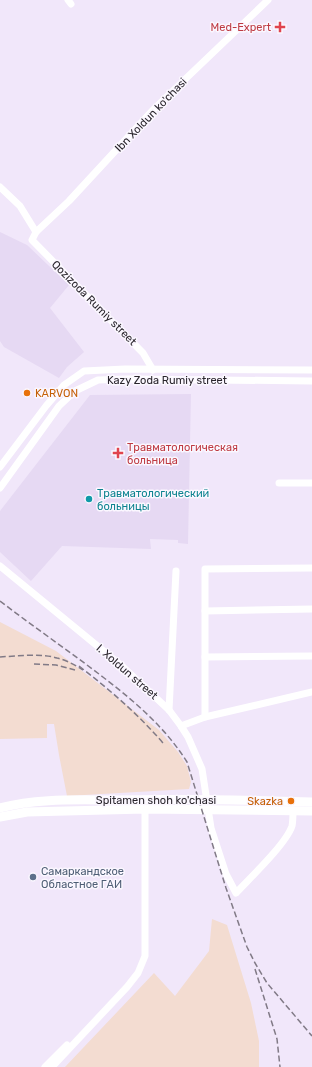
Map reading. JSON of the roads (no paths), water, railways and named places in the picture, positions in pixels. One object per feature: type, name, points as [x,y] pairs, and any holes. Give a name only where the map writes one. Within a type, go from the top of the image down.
[{"type":"main road","name":"Spitamen shoh ko'chasi","points":[[0,808],[48,800],[207,800],[312,802]]},
{"type":"main road","name":"Spitamen shoh ko'chasi","points":[[0,817],[27,812],[145,809],[312,810]]},
{"type":"street","name":"Ibn Xoldun ko'chasi","points":[[36,232],[69,201],[154,109],[268,0]]},
{"type":"street","points":[[0,187],[20,206],[36,232]]},
{"type":"street","name":"Qozizoda Rumiy street","points":[[36,232],[32,240],[143,353],[153,370]]},
{"type":"street","name":"Kazy Zoda Rumiy street","points":[[0,467],[25,433],[64,385],[84,371],[312,370]]},
{"type":"street","name":"Kazy Zoda Rumiy street","points":[[0,488],[59,406],[75,391],[98,380],[128,378],[312,380]]},
{"type":"street","points":[[279,483],[312,483]]},
{"type":"street","name":"I. Xoldun street","points":[[0,566],[123,667],[169,710],[181,726],[188,736],[202,769],[211,828],[226,874],[236,893],[270,856],[290,830],[293,810]]},
{"type":"street","points":[[205,716],[205,569],[312,568]]},
{"type":"street","points":[[169,710],[176,571]]},
{"type":"street","points":[[205,611],[312,609]]},
{"type":"street","points":[[205,657],[312,656]]},
{"type":"street","points":[[181,726],[205,716],[312,692]]},
{"type":"street","points":[[52,1067],[128,987],[138,973],[145,956],[145,809]]},
{"type":"street","points":[[45,1067],[71,1042],[84,1032]]},
{"type":"railway","points":[[0,601],[124,693],[152,718],[176,746],[187,762],[226,888],[247,947],[267,983],[312,1036]]},
{"type":"railway","points":[[0,657],[29,655],[51,656],[67,661],[83,670]]},
{"type":"railway","points":[[34,664],[56,665],[75,670]]},
{"type":"railway","points":[[79,666],[102,684],[144,722],[163,743]]},
{"type":"railway","points":[[255,969],[277,1039],[280,1067]]},
{"type":"place","name":"Med-Expert","points":[[280,27]]},
{"type":"place","name":"KARVON","points":[[27,393]]},
{"type":"place","name":"Травматологическая больница","points":[[118,453]]},
{"type":"place","name":"Травматологический больницы","points":[[89,499]]},
{"type":"place","name":"Skazka","points":[[291,801]]},
{"type":"place","name":"Самаркандское Областное ГАИ","points":[[33,877]]}]
